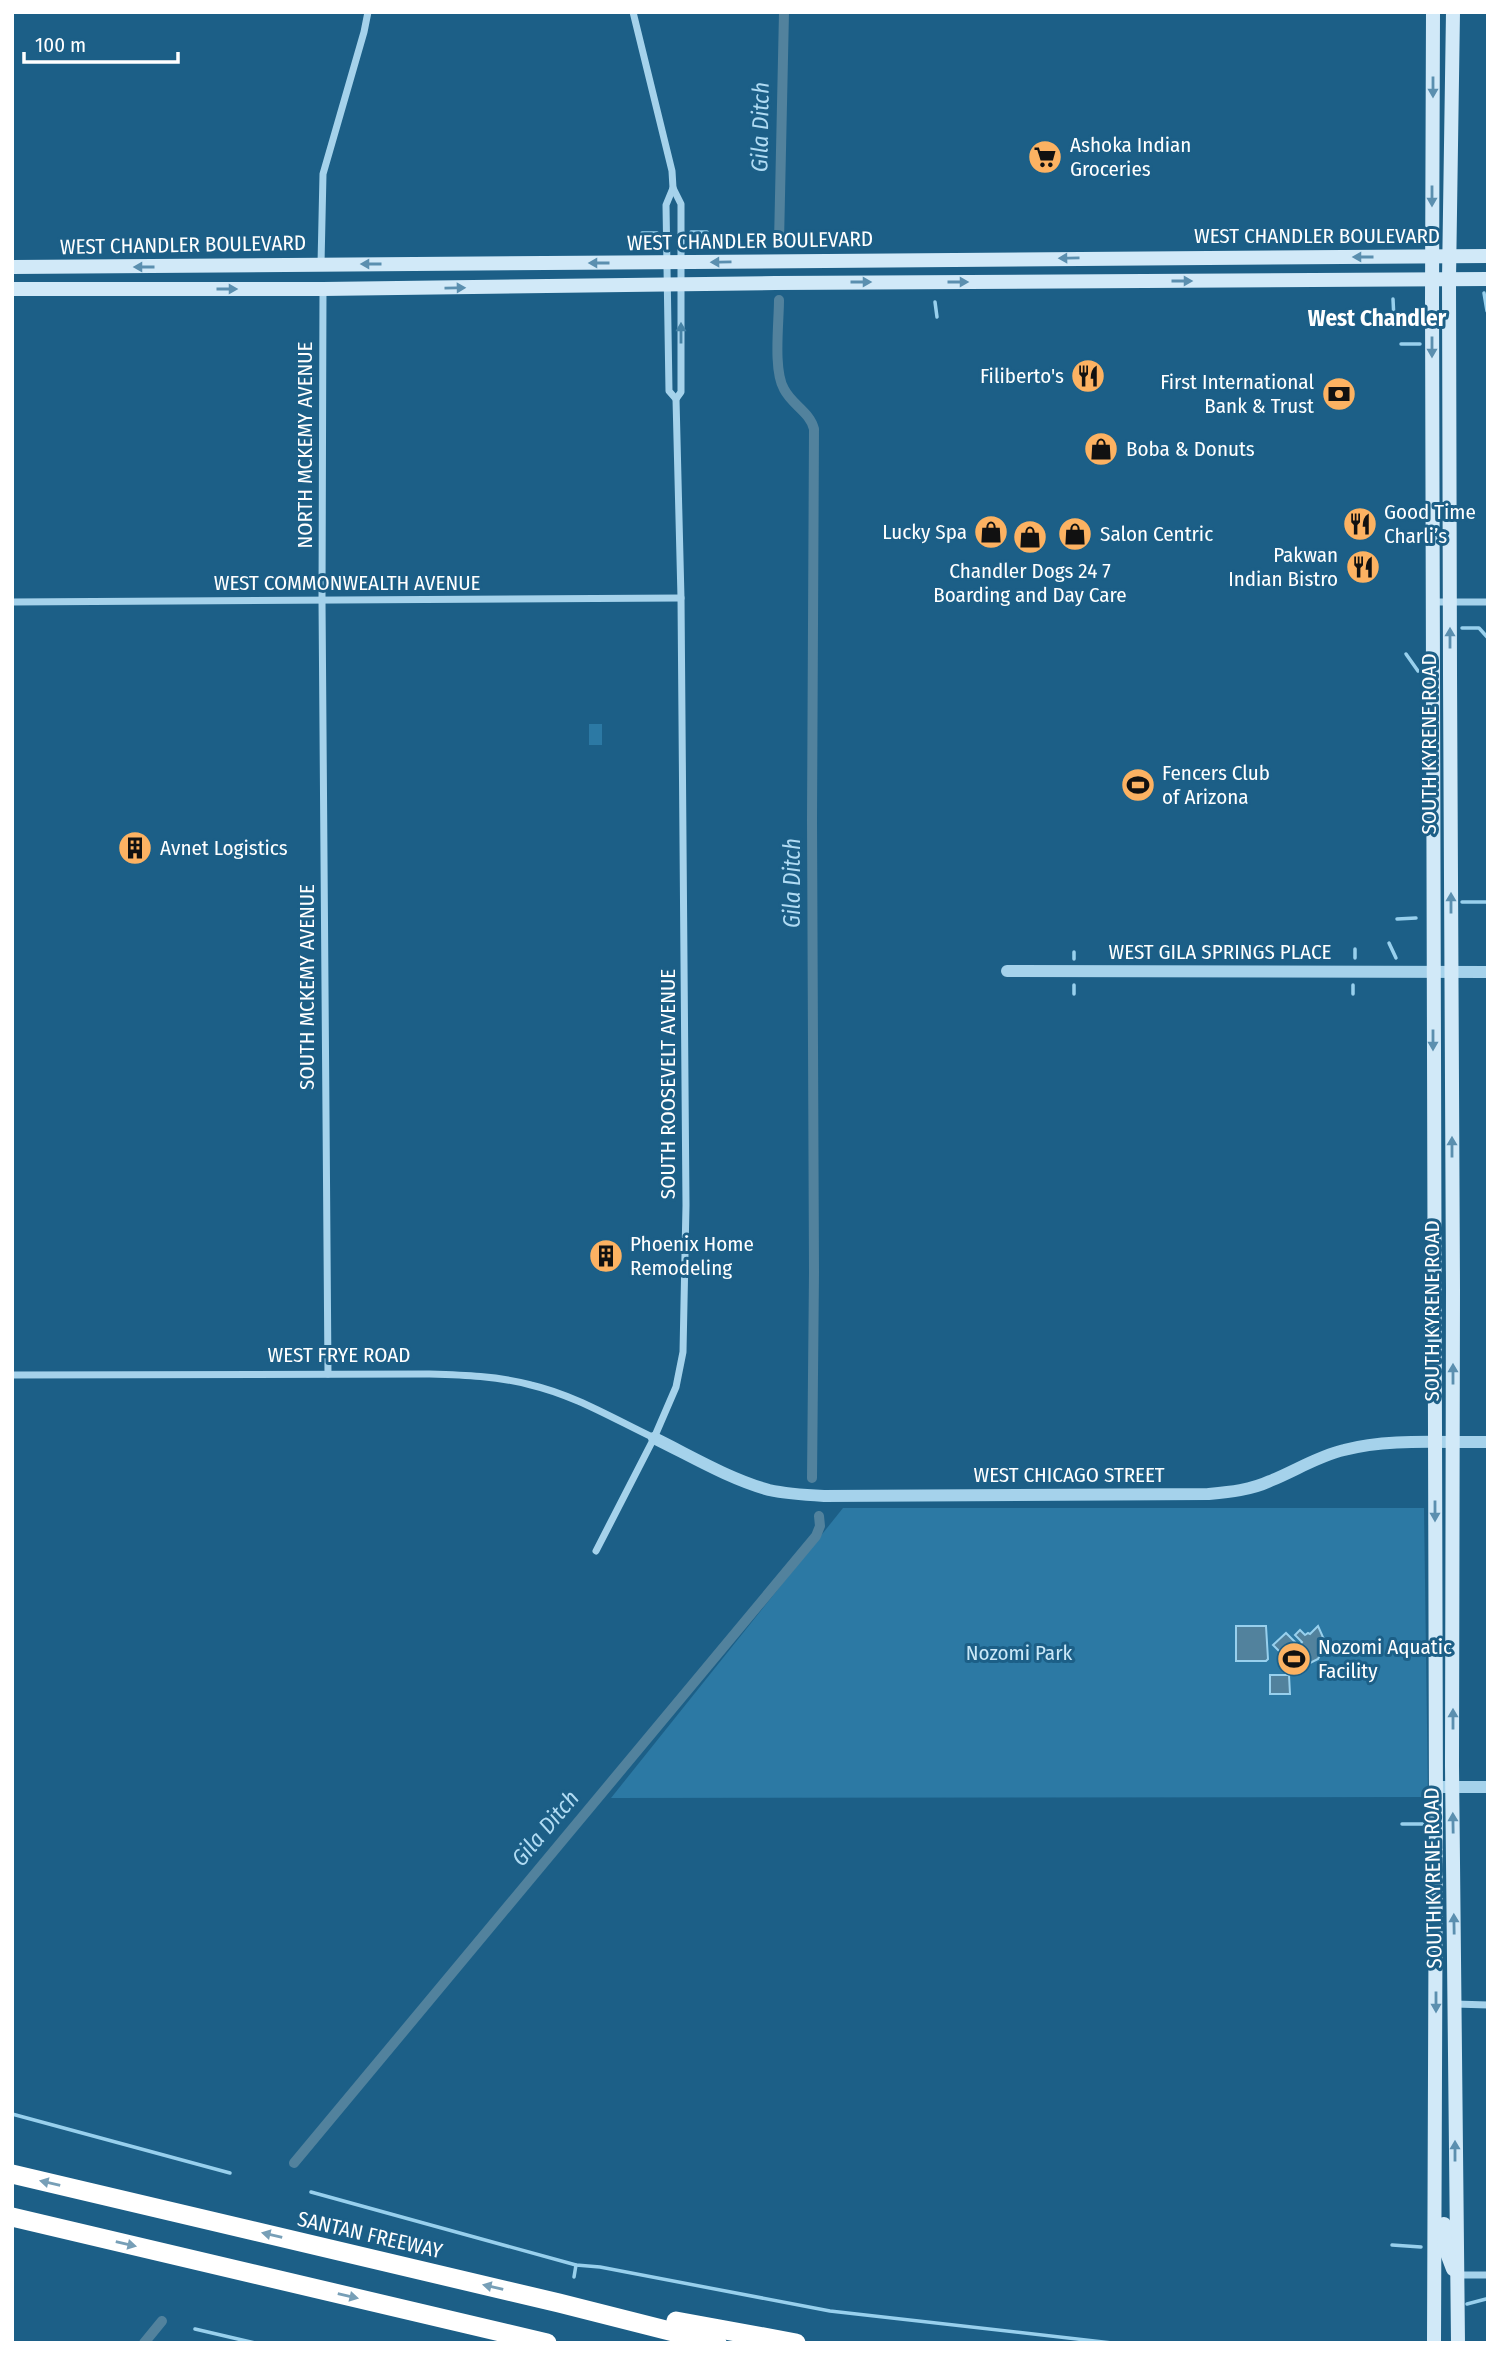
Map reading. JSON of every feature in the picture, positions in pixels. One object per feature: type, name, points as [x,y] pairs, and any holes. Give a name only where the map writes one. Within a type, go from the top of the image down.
[{"type":"highway","name":"SANTAN FREEWAY","points":[[12,2174],[718,2343]]},
{"type":"highway","points":[[12,2217],[547,2343]]},
{"type":"highway","points":[[559,2303],[702,2325],[796,2343]]},
{"type":"highway","points":[[499,2331],[532,2343]]},
{"type":"main road","name":"SOUTH KYRENE ROAD","points":[[1433,12],[1436,1787],[1434,2343]]},
{"type":"main road","name":"SOUTH KYRENE ROAD","points":[[1453,12],[1449,279],[1453,1787],[1458,2343]]},
{"type":"main road","name":"WEST CHANDLER BOULEVARD","points":[[12,267],[1488,256]]},
{"type":"main road","name":"WEST CHANDLER BOULEVARD","points":[[12,289],[323,289],[775,283],[1488,279]]},
{"type":"main road","points":[[1432,482],[1443,470],[1450,448]]},
{"type":"main road","points":[[1436,2166],[1444,2180],[1445,2248],[1456,2275]]},
{"type":"street","points":[[321,264],[324,174],[368,12]]},
{"type":"street","points":[[633,12],[673,188],[681,204],[674,263],[669,391],[676,399],[681,392],[674,263],[666,205],[673,188]]},
{"type":"street","name":"NORTH MCKEMY AVENUE","points":[[322,600],[323,289]]},
{"type":"street","name":"SOUTH ROOSEVELT AVENUE","points":[[596,1551],[654,1438],[676,1387],[683,1352],[686,1205],[681,598],[676,399]]},
{"type":"street","name":"WEST COMMONWEALTH AVENUE","points":[[12,603],[681,598]]},
{"type":"street","name":"SOUTH MCKEMY AVENUE","points":[[322,600],[327,1374]]},
{"type":"street","points":[[1433,602],[1488,602]]},
{"type":"street","name":"WEST GILA SPRINGS PLACE","points":[[1007,971],[1488,972]]},
{"type":"street","name":"WEST FRYE ROAD","points":[[12,1375],[463,1375],[531,1384],[571,1398],[654,1438]]},
{"type":"street","name":"WEST CHICAGO STREET","points":[[654,1438],[769,1490],[824,1496],[1208,1494],[1248,1489],[1346,1449],[1386,1443],[1488,1443]]},
{"type":"street","points":[[1436,1787],[1488,1787]]},
{"type":"street","points":[[1455,2004],[1488,2004]]},
{"type":"street","points":[[1456,2275],[1488,2275]]},
{"type":"green space","points":[[589,724],[602,724],[602,745],[589,745]]},
{"type":"green space","name":"Nozomi Park","points":[[843,1508],[1424,1508],[1428,1797],[611,1798]]},
{"type":"shaded area","points":[[1236,1626],[1266,1626],[1266,1661],[1236,1661]]},
{"type":"shaded area","points":[[1318,1626],[1326,1644],[1318,1659],[1302,1667],[1287,1659],[1273,1645],[1286,1633],[1299,1646],[1302,1642],[1295,1635],[1300,1630],[1305,1635],[1310,1634]]},
{"type":"shaded area","points":[[1270,1675],[1289,1675],[1290,1694],[1270,1694]]},
{"type":"waterway","name":"Gila Ditch","points":[[779,242],[784,12]]},
{"type":"waterway","points":[[691,232],[707,232]]},
{"type":"waterway","points":[[642,233],[657,233]]},
{"type":"waterway","points":[[1296,234],[1296,243]]},
{"type":"waterway","points":[[1484,293],[1487,311]]},
{"type":"waterway","points":[[1393,299],[1394,320]]},
{"type":"waterway","name":"Gila Ditch","points":[[779,300],[778,359],[781,381],[787,395],[809,418],[814,429],[812,1478]]},
{"type":"waterway","points":[[935,302],[937,317]]},
{"type":"waterway","points":[[1401,344],[1420,344]]},
{"type":"waterway","points":[[1462,628],[1479,628],[1488,638]]},
{"type":"waterway","points":[[1406,654],[1418,671]]},
{"type":"waterway","points":[[1462,902],[1488,902]]},
{"type":"waterway","points":[[1397,919],[1416,918]]},
{"type":"waterway","points":[[1389,943],[1396,958]]},
{"type":"waterway","points":[[1355,949],[1355,958]]},
{"type":"waterway","points":[[1262,951],[1262,958]]},
{"type":"waterway","points":[[1074,952],[1074,959]]},
{"type":"waterway","points":[[1074,985],[1074,994]]},
{"type":"waterway","points":[[1353,985],[1353,994]]},
{"type":"waterway","name":"Gila Ditch","points":[[294,2163],[816,1536],[820,1526],[819,1516]]},
{"type":"waterway","points":[[1402,1824],[1423,1824]]},
{"type":"waterway","points":[[12,2114],[230,2173]]},
{"type":"waterway","points":[[311,2192],[576,2265],[600,2267],[830,2311],[1112,2343]]},
{"type":"waterway","points":[[1392,2245],[1421,2247]]},
{"type":"waterway","points":[[574,2277],[576,2265]]},
{"type":"waterway","points":[[1467,2304],[1486,2299]]},
{"type":"waterway","name":"Gila Ditch","points":[[144,2343],[162,2321]]},
{"type":"waterway","points":[[195,2329],[255,2343]]},
{"type":"place","name":"Ashoka Indian Groceries","points":[[1045,157]]},
{"type":"place","name":"Filiberto's","points":[[1088,376]]},
{"type":"place","name":"First International Bank & Trust","points":[[1339,394]]},
{"type":"place","name":"Boba & Donuts","points":[[1101,449]]},
{"type":"place","name":"Good Time Charli’s","points":[[1360,524]]},
{"type":"place","name":"Lucky Spa","points":[[991,532]]},
{"type":"place","name":"Salon Centric","points":[[1075,534]]},
{"type":"place","name":"Chandler Dogs 24 7 Boarding and Day Care","points":[[1030,537]]},
{"type":"place","name":"Pakwan Indian Bistro","points":[[1363,567]]},
{"type":"place","name":"Fencers Club of Arizona","points":[[1138,785]]},
{"type":"place","name":"Avnet Logistics","points":[[135,848]]},
{"type":"place","name":"Phoenix Home Remodeling","points":[[606,1256]]},
{"type":"place","name":"Nozomi Aquatic Facility","points":[[1294,1659]]},
{"type":"district","name":"West Chandler","points":[[1377,318]]}]
